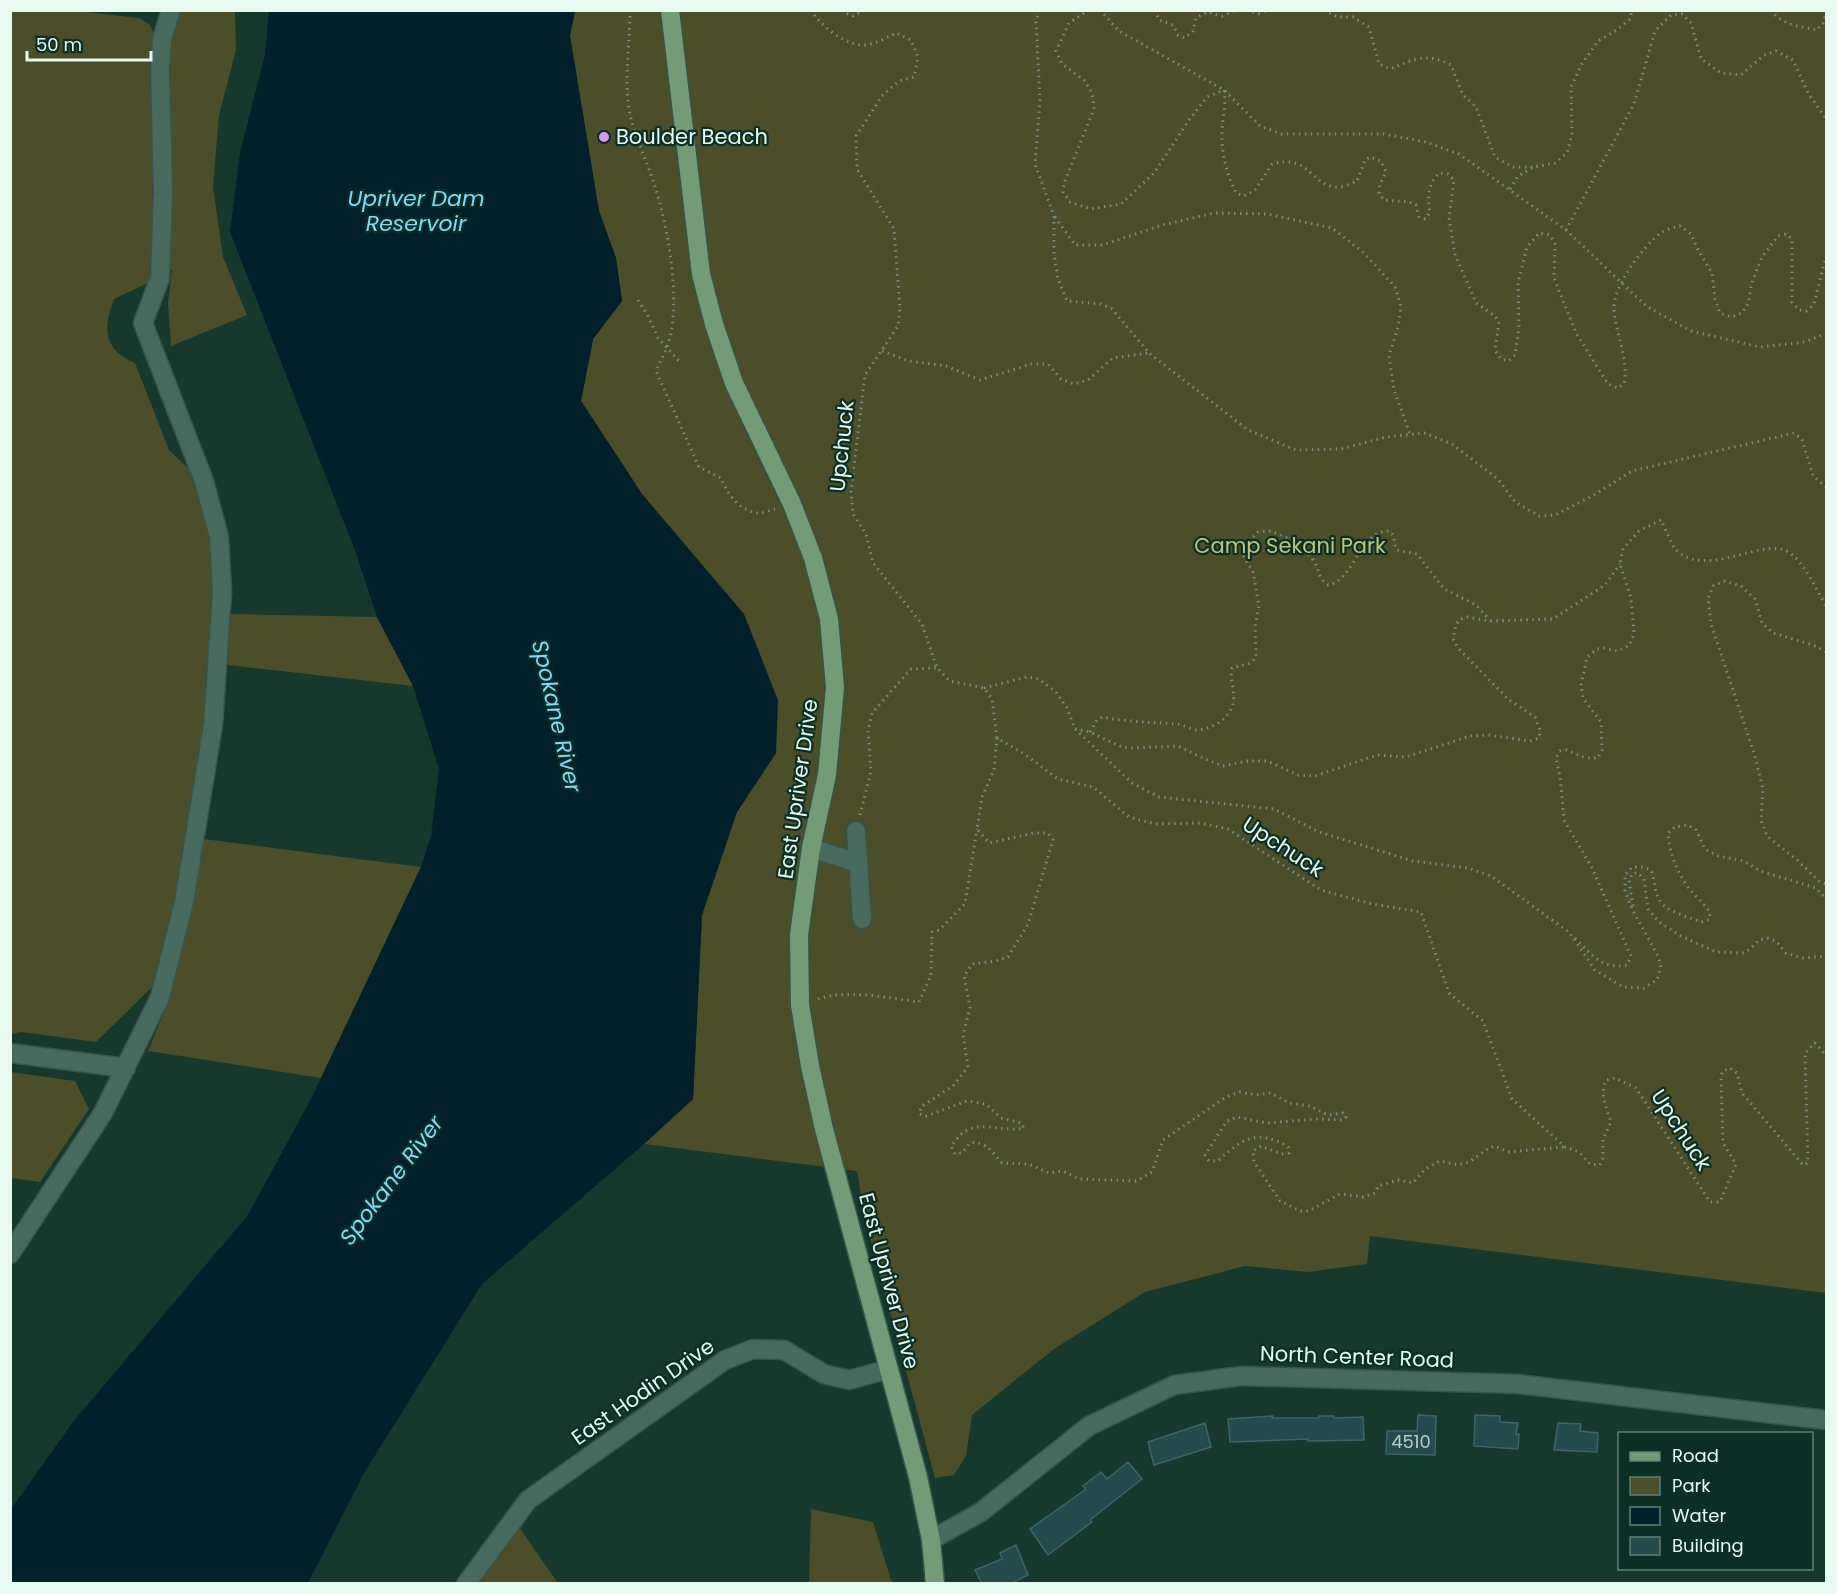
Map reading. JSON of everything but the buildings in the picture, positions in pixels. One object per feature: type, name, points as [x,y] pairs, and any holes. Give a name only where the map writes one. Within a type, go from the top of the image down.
[{"type":"main road","name":"East Upriver Drive","points":[[670,10],[701,274],[714,324],[734,382],[792,504],[813,558],[829,619],[835,687],[827,775],[811,848],[799,935],[800,1005],[824,1129],[918,1477],[931,1540],[935,1584]]},
{"type":"street","points":[[10,1254],[103,1113],[160,997],[184,902],[213,725],[222,592],[219,537],[204,481],[143,323],[160,278],[163,194],[160,68],[162,39],[171,10]]},
{"type":"street","points":[[856,831],[862,919]]},
{"type":"street","points":[[811,848],[858,863]]},
{"type":"street","points":[[10,1053],[126,1068]]},
{"type":"street","name":"East Hodin Drive","points":[[466,1584],[528,1500],[725,1360],[753,1349],[784,1350],[824,1374],[849,1380],[889,1369]]},
{"type":"street","name":"North Center Road","points":[[931,1540],[981,1512],[1089,1426],[1174,1385],[1241,1376],[1518,1384],[1827,1420]]},
{"type":"path","points":[[630,10],[628,103],[665,223],[672,267],[671,331],[667,349],[656,371],[699,467],[722,477],[726,492],[741,506],[757,513],[792,504]]},
{"type":"path","name":"Upchuck","points":[[811,10],[818,22],[848,42],[867,45],[896,33],[911,40],[918,57],[914,77],[899,81],[882,96],[856,136],[857,169],[894,229],[900,308],[898,326],[865,375],[850,490],[853,514],[866,534],[873,562],[922,624],[937,668]]},
{"type":"path","points":[[843,10],[853,16],[865,10]]},
{"type":"path","points":[[1039,10],[1036,22],[1040,101],[1035,164],[1054,216],[1075,245],[1102,245],[1163,225],[1214,213],[1267,214],[1332,228],[1364,253],[1395,287],[1401,307],[1398,327],[1389,356],[1394,390],[1410,435]]},
{"type":"path","points":[[1089,10],[1069,23],[1056,51],[1062,64],[1084,80],[1092,93],[1094,109],[1064,183],[1063,192],[1070,202],[1091,209],[1121,204],[1154,173],[1207,97],[1224,90]]},
{"type":"path","points":[[1100,10],[1119,31],[1224,90],[1260,126],[1281,134],[1384,134],[1426,142],[1460,154],[1566,230],[1646,306],[1690,331],[1760,347],[1805,342],[1827,333]]},
{"type":"path","points":[[1155,10],[1159,20],[1173,24],[1178,34],[1185,38],[1193,31],[1196,18],[1207,12],[1221,16],[1237,10]]},
{"type":"path","points":[[1247,10],[1260,14],[1267,10]]},
{"type":"path","points":[[1324,10],[1338,17],[1353,17],[1370,27],[1378,64],[1390,69],[1414,58],[1437,58],[1451,65],[1463,95],[1476,107],[1495,157],[1514,167],[1534,167],[1555,163],[1567,153],[1572,134],[1571,87],[1582,64],[1598,41],[1630,19],[1632,10]]},
{"type":"path","points":[[1772,10],[1775,16],[1797,27],[1817,30],[1824,22],[1826,10]]},
{"type":"path","points":[[1566,230],[1634,104],[1655,31],[1671,15],[1682,15],[1691,23],[1701,59],[1721,73],[1741,75],[1764,55],[1776,51],[1792,60],[1808,93],[1827,119]]},
{"type":"path","points":[[1224,90],[1226,103],[1222,138],[1229,180],[1236,194],[1244,196],[1255,190],[1272,164],[1283,161],[1299,163],[1329,186],[1342,188],[1357,181],[1365,160],[1370,157],[1382,161],[1386,172],[1380,184],[1379,193],[1384,200],[1409,201],[1416,205],[1419,217],[1425,219],[1430,213],[1428,199],[1433,179],[1439,173],[1449,174],[1454,180],[1449,218],[1455,254],[1476,303],[1495,316],[1499,322],[1496,350],[1501,359],[1509,361],[1515,355],[1519,328],[1518,283],[1527,247],[1539,234],[1550,235],[1555,244],[1554,278],[1576,333],[1608,384],[1618,388],[1624,384],[1627,371],[1613,300],[1635,260],[1663,231],[1680,226],[1691,234],[1712,273],[1715,299],[1720,313],[1731,317],[1742,313],[1748,304],[1752,282],[1762,257],[1778,236],[1786,234],[1792,239],[1792,302],[1799,310],[1807,311],[1814,304],[1827,256]]},
{"type":"path","points":[[1509,189],[1518,176],[1534,167]]},
{"type":"path","points":[[1054,216],[1054,255],[1058,279],[1067,301],[1101,304],[1112,309],[1149,353],[1248,430],[1296,450],[1341,449],[1386,437],[1424,433],[1452,444],[1498,479],[1515,502],[1539,516],[1555,515],[1594,495],[1632,471],[1794,433],[1802,439],[1813,476],[1827,487]]},
{"type":"path","points":[[638,300],[658,338],[680,362]]},
{"type":"path","points":[[881,351],[909,361],[946,366],[980,380],[1031,364],[1048,364],[1061,379],[1074,384],[1088,380],[1113,358],[1149,353]]},
{"type":"path","points":[[1075,729],[1090,732],[1119,746],[1130,748],[1178,746],[1223,766],[1248,761],[1267,761],[1298,775],[1315,776],[1377,755],[1406,757],[1470,736],[1488,735],[1530,741],[1539,738],[1540,730],[1535,717],[1509,700],[1458,648],[1453,639],[1456,624],[1467,617],[1490,621],[1553,619],[1605,585],[1620,564],[1623,549],[1639,531],[1661,520],[1677,551],[1694,560],[1712,560],[1777,548],[1788,551],[1799,561],[1827,606]]},
{"type":"path","points":[[1090,732],[1096,720],[1102,717],[1124,722],[1179,724],[1196,730],[1219,724],[1233,706],[1234,694],[1230,676],[1232,668],[1251,663],[1256,657],[1255,627],[1259,606],[1253,572],[1244,555],[1244,547],[1258,532],[1271,531],[1302,544],[1305,554],[1313,560],[1320,578],[1328,585],[1335,584],[1341,579],[1367,542],[1384,531],[1390,531],[1395,536],[1397,550],[1417,554],[1444,589],[1476,605],[1490,621]]},
{"type":"path","points":[[856,831],[871,771],[868,731],[872,713],[911,669],[937,668],[950,681],[984,688],[1027,677],[1039,679],[1056,692],[1067,708],[1075,729],[1132,783],[1159,797],[1274,809],[1319,832],[1413,861],[1468,868],[1491,876],[1570,933],[1599,962],[1616,967],[1627,965],[1631,956],[1592,868],[1564,820],[1556,758],[1560,751],[1566,750],[1586,758],[1598,758],[1602,750],[1601,722],[1584,698],[1581,685],[1587,657],[1597,649],[1617,651],[1629,646],[1635,633],[1631,598],[1620,564]]},
{"type":"path","points":[[1827,652],[1813,645],[1773,633],[1762,623],[1755,599],[1741,586],[1724,581],[1713,586],[1708,598],[1712,624],[1763,789],[1761,820],[1767,836],[1820,882],[1827,884]]},
{"type":"path","points":[[800,1005],[822,997],[849,996],[884,997],[920,1002],[931,975],[932,932],[939,930],[965,904],[982,797],[994,770],[997,738],[992,699],[984,688]]},
{"type":"path","name":"Upchuck","points":[[997,738],[1023,753],[1058,780],[1093,787],[1129,817],[1155,824],[1200,823],[1228,829],[1321,890],[1372,904],[1421,912],[1449,993],[1483,1021],[1512,1099],[1565,1147],[1579,1152],[1590,1164],[1600,1165],[1604,1158],[1603,1139],[1611,1122],[1604,1101],[1603,1085],[1606,1080],[1615,1078],[1636,1088],[1710,1202],[1720,1202],[1736,1164],[1723,1143],[1722,1072],[1730,1068],[1737,1073],[1742,1093],[1803,1165],[1808,1162],[1805,1053],[1815,1043],[1827,1055]]},
{"type":"path","points":[[1570,933],[1594,970],[1623,987],[1644,988],[1657,980],[1661,967],[1658,956],[1633,911],[1625,891],[1625,875],[1632,867],[1651,870],[1656,880],[1657,897],[1662,905],[1701,922],[1709,920],[1708,909],[1688,887],[1669,850],[1668,833],[1675,827],[1688,825],[1696,830],[1705,849],[1718,855],[1744,861],[1760,871],[1816,888],[1827,899]]},
{"type":"path","points":[[977,829],[989,843],[1034,832],[1048,833],[1053,840],[1028,924],[1008,957],[972,964],[964,976],[970,1008],[963,1035],[968,1067],[952,1086],[922,1106],[919,1114],[926,1116],[967,1101],[986,1104],[1001,1118],[1021,1123],[1024,1128],[1017,1130],[982,1126],[964,1132],[951,1146],[955,1154],[962,1153],[970,1143],[978,1142],[986,1146],[1002,1163],[1029,1164],[1049,1173],[1063,1171],[1079,1179],[1136,1181],[1152,1172],[1163,1140],[1226,1097],[1240,1092],[1256,1095],[1271,1093],[1289,1103],[1310,1106],[1328,1115],[1343,1113],[1346,1117],[1343,1120],[1317,1119],[1267,1123],[1237,1117],[1227,1120],[1205,1155],[1209,1161],[1218,1161],[1235,1145],[1256,1136],[1280,1142],[1288,1147],[1288,1153],[1281,1154],[1261,1146],[1253,1152],[1254,1162],[1280,1201],[1300,1211],[1309,1211],[1340,1194],[1363,1197],[1375,1193],[1378,1186],[1398,1180],[1413,1184],[1425,1169],[1440,1161],[1458,1165],[1469,1162],[1495,1146],[1508,1152],[1565,1147]]},
{"type":"path","points":[[1633,911],[1629,880],[1633,873],[1638,873],[1644,879],[1648,909],[1659,922],[1681,936],[1716,952],[1744,953],[1759,940],[1767,938],[1776,941],[1786,953],[1803,958],[1827,956]]},
{"type":"green space","name":"Camp Sekani Park","points":[[575,10],[1826,11],[1826,1293],[1370,1236],[1367,1264],[1308,1272],[1245,1266],[1145,1292],[1054,1349],[972,1415],[966,1456],[954,1475],[935,1478],[865,1219],[857,1171],[644,1144],[693,1099],[702,915],[737,812],[776,753],[642,494],[581,401],[593,339],[622,301],[616,258],[599,211],[570,36]]},
{"type":"green space","points":[[11,11],[77,11],[139,18],[149,24],[153,31],[152,281],[114,299],[107,329],[111,345],[135,363],[169,450],[188,468],[201,494],[211,538],[214,592],[204,723],[176,893],[153,986],[96,1042],[21,1032],[11,1034]]},
{"type":"green space","points":[[175,11],[235,11],[236,50],[219,115],[213,187],[223,257],[247,315],[171,346],[168,303],[172,270],[166,269],[166,52]]},
{"type":"green space","points":[[229,614],[377,617],[413,686],[228,665]]},
{"type":"green space","points":[[204,839],[421,867],[321,1078],[148,1051],[171,995]]},
{"type":"green space","points":[[11,1072],[75,1081],[89,1109],[40,1182],[11,1178]]},
{"type":"green space","points":[[811,1509],[873,1522],[892,1583],[809,1583]]},
{"type":"green space","points":[[519,1527],[558,1583],[476,1584]]},
{"type":"water","name":"Upriver Dam Reservoir","points":[[269,11],[575,11],[570,36],[599,211],[616,258],[622,301],[593,339],[581,401],[642,494],[744,614],[778,700],[776,753],[737,812],[702,915],[693,1099],[482,1284],[364,1473],[308,1583],[11,1583],[11,1509],[73,1422],[248,1215],[312,1097],[421,867],[431,836],[439,769],[413,686],[377,617],[356,553],[230,232],[240,153],[265,55]]},
{"type":"place","name":"Boulder Beach","points":[[604,137]]},
{"type":"water label","name":"Spokane River","points":[[557,716]]},
{"type":"water label","name":"Spokane River","points":[[391,1180]]}]
